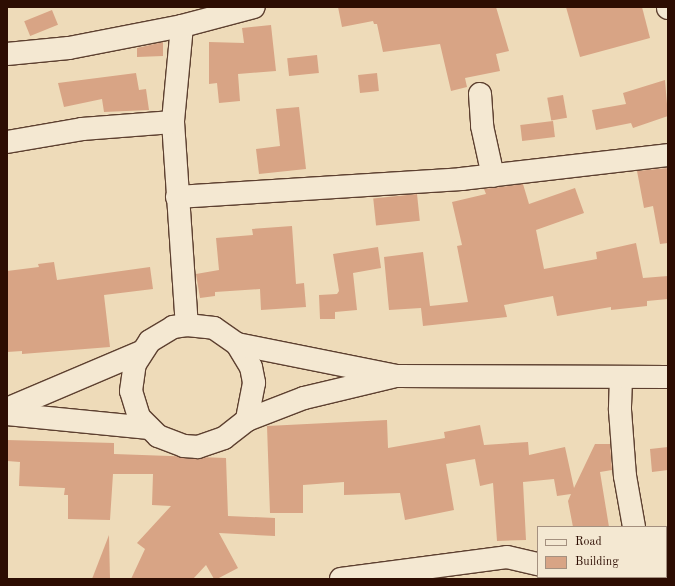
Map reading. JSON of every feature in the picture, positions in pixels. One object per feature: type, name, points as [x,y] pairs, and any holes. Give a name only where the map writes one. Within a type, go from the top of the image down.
[{"type":"street","points":[[7,54],[69,48],[182,26],[254,7]]},
{"type":"street","points":[[182,26],[173,122],[187,325]]},
{"type":"street","points":[[480,94],[482,126],[493,176]]},
{"type":"street","points":[[7,142],[82,129],[173,122]]},
{"type":"street","points":[[177,197],[493,176],[668,155]]},
{"type":"street","points":[[397,376],[304,398],[247,420],[224,438],[198,446],[171,443],[149,428],[140,417],[131,391],[135,364],[141,352],[161,333],[187,325],[214,328],[237,344],[397,376],[668,377]]},
{"type":"street","points":[[237,344],[251,367],[254,383],[247,420]]},
{"type":"street","points":[[7,409],[141,352]]},
{"type":"street","points":[[621,378],[620,410],[625,476],[634,526]]},
{"type":"street","points":[[7,414],[149,428]]},
{"type":"street","points":[[341,579],[415,574],[507,557],[537,564]]},
{"type":"building","points":[[338,7],[496,7],[509,51],[496,54],[500,71],[465,78],[467,87],[451,91],[440,44],[383,52],[377,24],[374,24],[373,21],[342,27]]},
{"type":"building","points":[[566,7],[642,7],[650,38],[580,57]]},
{"type":"building","points":[[52,10],[58,25],[30,36],[24,21]]},
{"type":"building","points":[[271,25],[276,71],[238,74],[240,101],[219,103],[217,83],[209,84],[209,42],[244,43],[242,28]]},
{"type":"building","points":[[163,42],[163,56],[137,57],[137,48]]},
{"type":"building","points":[[317,55],[319,73],[289,76],[287,58]]},
{"type":"building","points":[[136,73],[139,90],[146,89],[149,110],[104,112],[102,99],[64,107],[58,83]]},
{"type":"building","points":[[377,73],[379,91],[360,93],[358,75]]},
{"type":"building","points":[[665,80],[668,116],[633,128],[631,123],[596,130],[592,110],[626,104],[623,93]]},
{"type":"building","points":[[563,95],[567,118],[551,120],[547,98]]},
{"type":"building","points":[[299,107],[306,169],[259,174],[256,149],[280,146],[276,109]]},
{"type":"building","points":[[553,121],[555,137],[522,141],[520,125]]},
{"type":"building","points":[[668,168],[668,243],[660,244],[653,206],[644,208],[637,171]]},
{"type":"building","points":[[523,184],[529,204],[575,188],[584,213],[536,230],[544,269],[597,259],[596,252],[636,243],[643,278],[668,276],[668,299],[647,301],[647,306],[611,310],[611,307],[557,316],[553,296],[504,305],[507,317],[423,326],[421,308],[389,310],[384,257],[423,252],[430,306],[468,302],[457,246],[462,245],[452,202],[486,194],[484,189]]},
{"type":"building","points":[[417,194],[420,221],[376,225],[373,199]]},
{"type":"building","points":[[292,226],[296,284],[304,283],[306,307],[261,310],[260,289],[215,292],[215,296],[200,298],[196,274],[219,270],[216,238],[253,235],[252,229]]},
{"type":"building","points":[[378,247],[381,268],[353,273],[357,310],[335,312],[335,319],[320,319],[319,295],[337,294],[339,291],[333,254]]},
{"type":"building","points":[[54,262],[57,280],[150,267],[153,289],[104,295],[110,347],[22,354],[22,351],[7,352],[7,271],[39,267],[38,264]]},
{"type":"building","points":[[387,420],[388,448],[445,438],[444,432],[480,425],[484,445],[528,442],[529,455],[565,447],[574,488],[595,444],[610,444],[612,470],[600,472],[609,526],[573,526],[568,501],[571,494],[557,496],[554,479],[523,482],[526,540],[497,541],[493,483],[480,486],[475,459],[446,464],[454,510],[405,520],[400,493],[344,495],[344,482],[303,485],[303,513],[270,513],[267,426]]},
{"type":"building","points":[[7,440],[114,443],[114,454],[226,458],[228,516],[275,518],[275,536],[219,533],[238,568],[217,579],[214,579],[206,565],[193,579],[131,579],[145,549],[137,543],[171,506],[152,505],[153,474],[113,474],[110,520],[68,519],[68,495],[64,495],[65,488],[19,486],[20,462],[7,461]]},
{"type":"building","points":[[668,447],[668,470],[652,472],[650,449]]},
{"type":"building","points":[[109,535],[110,579],[92,579]]}]
